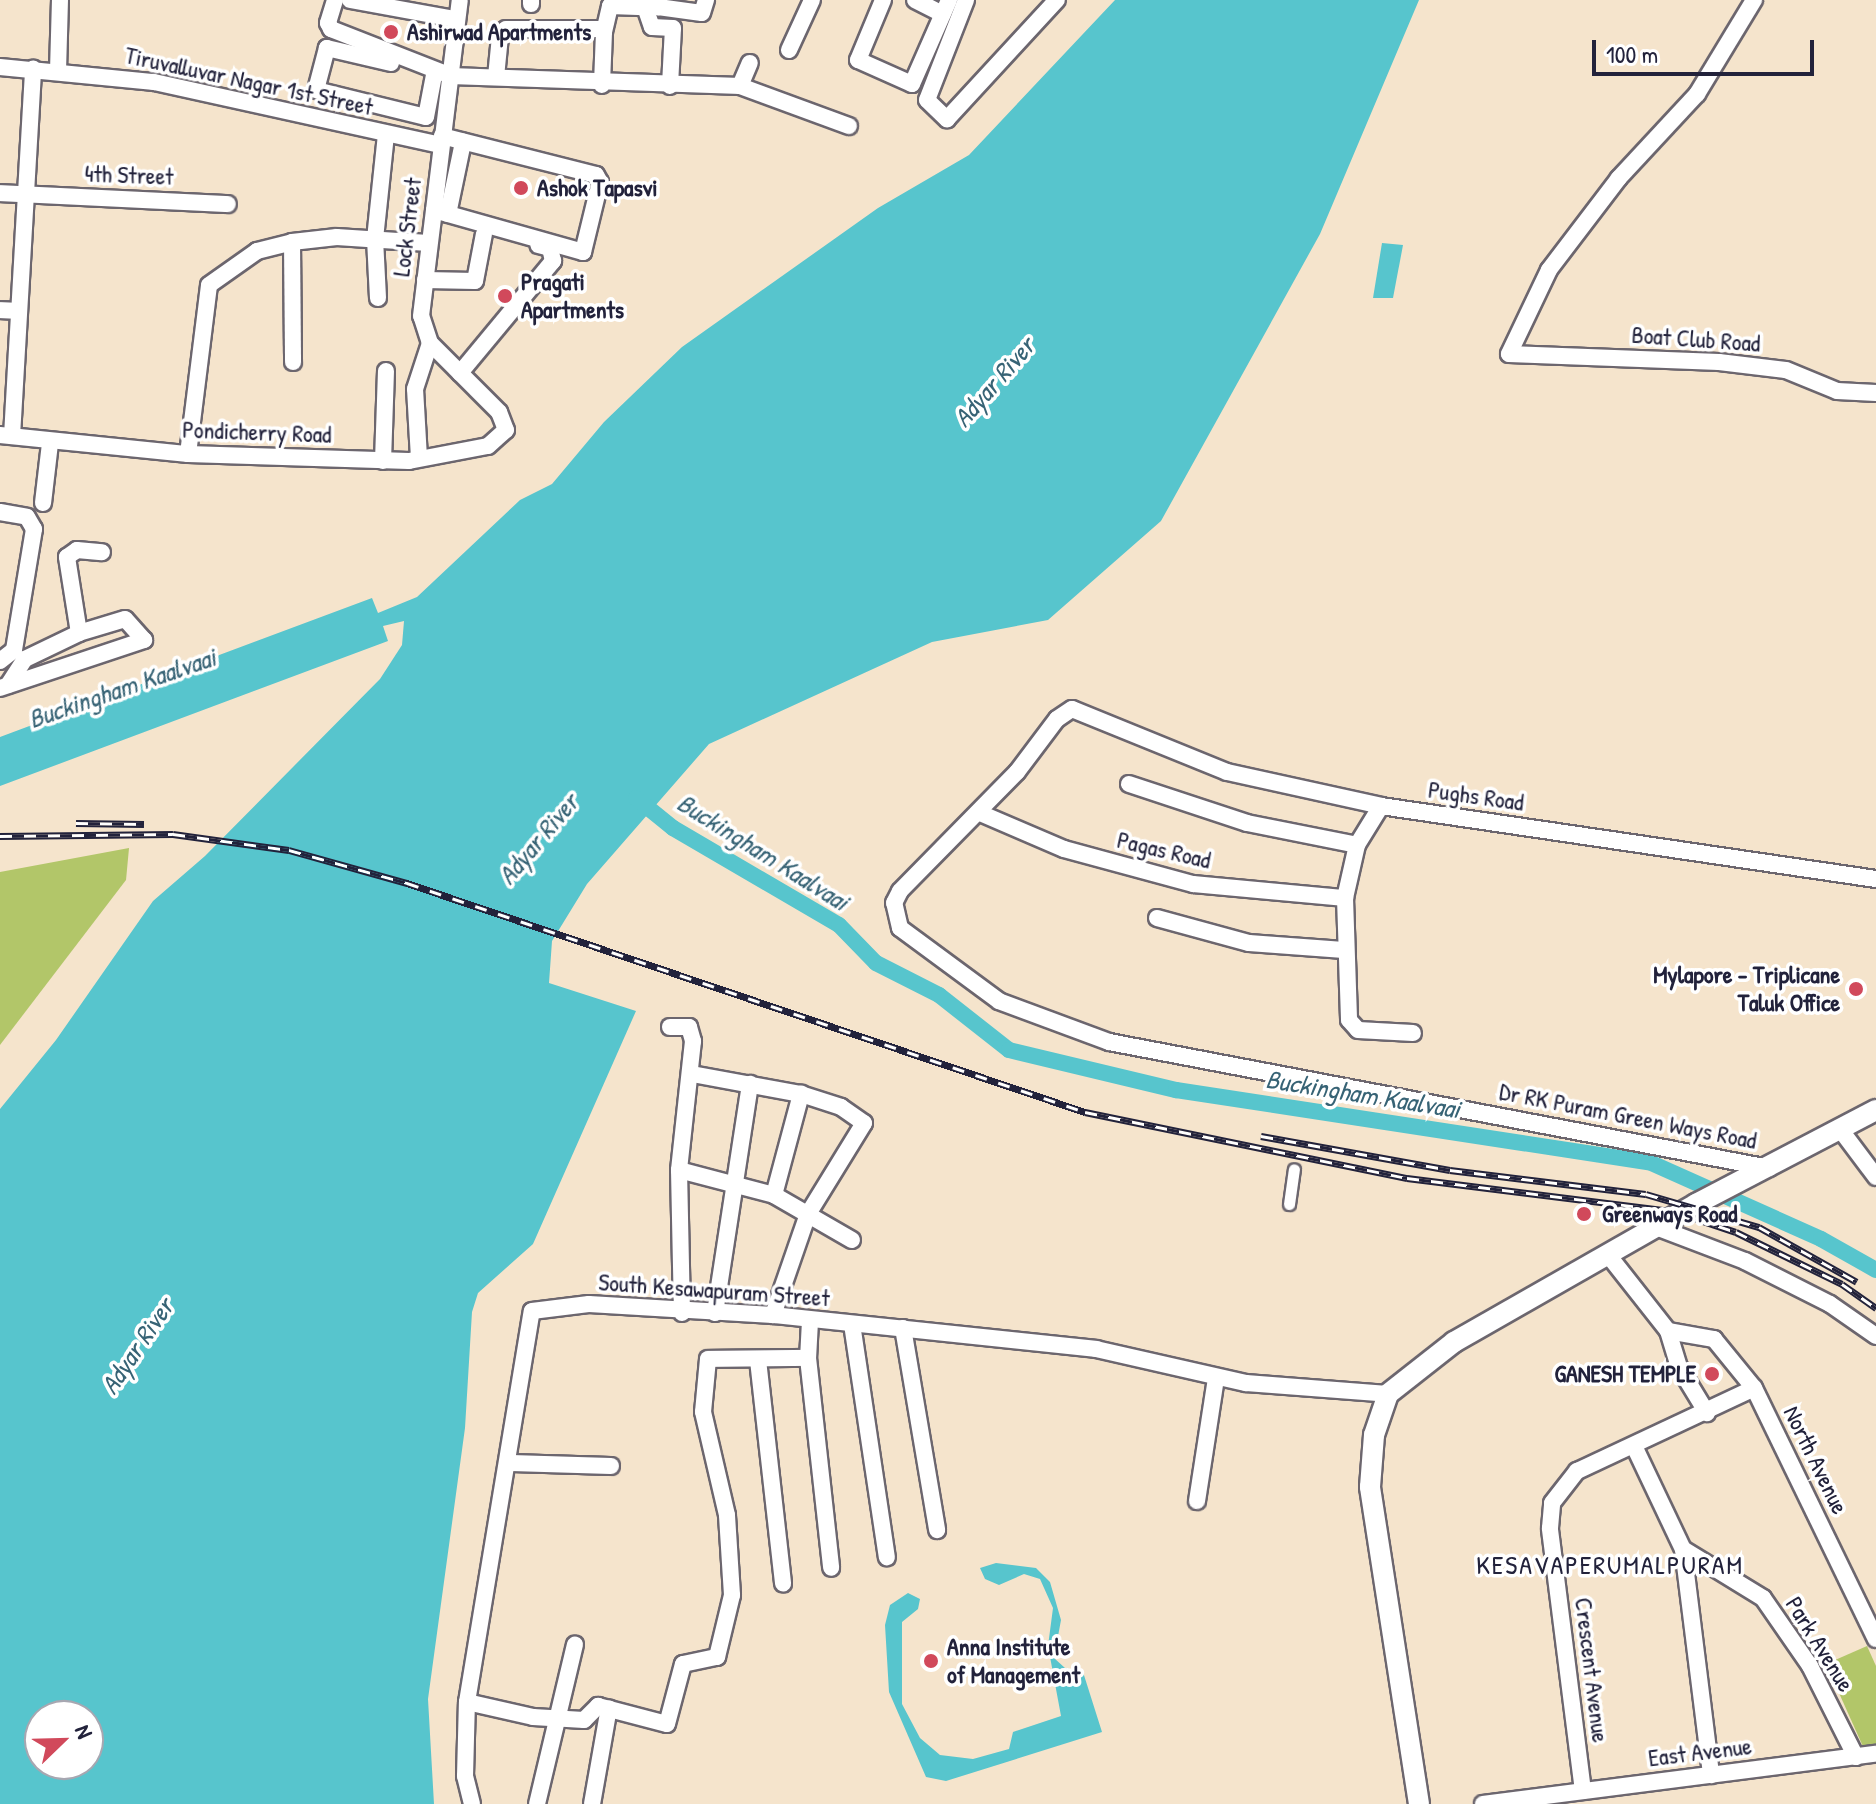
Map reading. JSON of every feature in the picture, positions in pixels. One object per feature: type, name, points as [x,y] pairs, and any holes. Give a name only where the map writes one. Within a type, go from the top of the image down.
[{"type":"street","points":[[58,71],[60,0]]},
{"type":"street","points":[[335,0],[328,23],[331,29],[445,77]]},
{"type":"street","points":[[350,0],[455,19]]},
{"type":"street","name":"Lock Street","points":[[430,343],[421,316],[428,243],[438,216],[445,77],[460,0]]},
{"type":"street","points":[[655,0],[658,7],[702,13],[706,0]]},
{"type":"street","points":[[789,50],[812,0]]},
{"type":"street","points":[[883,0],[858,60],[910,84],[946,7],[915,0]]},
{"type":"street","points":[[966,0],[927,100],[947,119],[1057,0]]},
{"type":"street","name":"Boat Club Road","points":[[1754,0],[1697,94],[1619,178],[1549,270],[1509,354],[1719,362],[1786,370],[1837,391],[1876,393]]},
{"type":"street","points":[[602,85],[604,32],[610,6],[645,7],[652,27],[673,28],[670,86]]},
{"type":"street","points":[[496,77],[500,36],[506,29],[604,32]]},
{"type":"street","points":[[441,137],[426,117],[320,94],[317,81],[323,54],[334,46],[445,77],[496,77],[602,85],[740,86],[849,126]]},
{"type":"street","points":[[740,86],[750,63]]},
{"type":"street","name":"Tiruvalluvar Nagar 1st Street","points":[[0,67],[154,82],[386,134],[441,137],[596,175],[600,182],[583,252],[438,216]]},
{"type":"street","points":[[6,435],[27,195],[33,69]]},
{"type":"street","points":[[426,117],[445,77]]},
{"type":"street","points":[[378,298],[375,239],[386,134]]},
{"type":"street","points":[[419,458],[415,389],[430,343],[460,373],[553,261],[550,248],[484,234],[438,216],[463,142]]},
{"type":"street","name":"4th Street","points":[[0,193],[228,204]]},
{"type":"street","points":[[425,280],[475,281],[484,234]]},
{"type":"street","points":[[188,454],[209,285],[257,251],[292,242],[375,239],[428,243]]},
{"type":"street","points":[[292,242],[293,362]]},
{"type":"street","points":[[0,310],[18,311]]},
{"type":"street","points":[[383,461],[386,371]]},
{"type":"street","name":"Pondicherry Road","points":[[6,435],[50,448],[72,445],[188,454],[383,461],[419,458],[488,446],[506,430],[499,412],[460,373]]},
{"type":"street","points":[[43,503],[50,448]]},
{"type":"street","points":[[0,512],[27,517],[34,529],[14,650],[0,661]]},
{"type":"street","points":[[79,633],[67,557],[77,550],[102,552]]},
{"type":"street","points":[[125,619],[144,640],[4,687],[25,659],[79,633],[125,619]]},
{"type":"street","name":"Pughs Road","points":[[980,813],[1057,719],[1072,709],[1227,772],[1381,806],[1876,879]]},
{"type":"street","points":[[1129,784],[1247,823],[1357,845]]},
{"type":"street","points":[[1381,806],[1357,845],[1345,898],[1344,950],[1352,1025],[1413,1033]]},
{"type":"street","name":"Pagas Road","points":[[980,813],[1064,849],[1193,884],[1345,898]]},
{"type":"street","name":"Dr RK Puram Green Ways Road","points":[[980,813],[900,891],[895,917],[913,939],[999,1001],[1109,1042],[1769,1168]]},
{"type":"street","points":[[1157,918],[1249,943],[1344,950]]},
{"type":"street","points":[[670,1027],[685,1025],[692,1033],[692,1074],[679,1170],[682,1313]]},
{"type":"street","points":[[692,1074],[801,1094],[841,1107],[864,1123],[808,1214],[773,1315]]},
{"type":"street","points":[[715,1313],[731,1181],[750,1084]]},
{"type":"street","points":[[774,1195],[801,1094]]},
{"type":"street","points":[[1419,1804],[1406,1695],[1370,1487],[1374,1435],[1388,1394],[1454,1342],[1696,1204],[1876,1110]]},
{"type":"street","points":[[1840,1129],[1876,1177]]},
{"type":"street","points":[[1289,1204],[1294,1169]]},
{"type":"street","points":[[679,1170],[731,1181],[774,1195],[852,1240]]},
{"type":"street","points":[[1656,1227],[1745,1261],[1830,1304],[1876,1336]]},
{"type":"street","points":[[1609,1256],[1668,1331],[1679,1367],[1707,1413]]},
{"type":"street","name":"South Kesawapuram Street","points":[[472,1804],[465,1776],[467,1702],[511,1463],[532,1311],[589,1304],[682,1313],[773,1315],[1096,1349],[1216,1378],[1388,1394]]},
{"type":"street","points":[[810,1321],[808,1358],[831,1568]]},
{"type":"street","points":[[852,1324],[887,1557]]},
{"type":"street","points":[[903,1328],[937,1530]]},
{"type":"street","name":"North Avenue","points":[[1668,1331],[1714,1339],[1754,1388],[1876,1639]]},
{"type":"street","points":[[467,1702],[533,1717],[584,1720],[593,1707],[609,1708],[667,1724],[683,1664],[717,1657],[732,1595],[733,1564],[703,1412],[708,1359],[808,1358]]},
{"type":"street","points":[[758,1360],[783,1584]]},
{"type":"street","points":[[1197,1501],[1216,1378]]},
{"type":"street","name":"Crescent Avenue","points":[[1583,1791],[1550,1528],[1552,1503],[1577,1471],[1707,1413],[1754,1388]]},
{"type":"street","points":[[1634,1446],[1683,1549],[1711,1775]]},
{"type":"street","points":[[511,1463],[611,1466]]},
{"type":"street","name":"Park Avenue","points":[[1683,1549],[1763,1598],[1810,1666],[1856,1757]]},
{"type":"street","points":[[537,1804],[548,1742],[559,1718],[575,1644]]},
{"type":"street","points":[[592,1804],[609,1708]]},
{"type":"street","name":"East Avenue","points":[[1483,1804],[1876,1754]]},
{"type":"green space","points":[[129,848],[126,880],[0,1045],[0,872]]},
{"type":"green space","points":[[1867,1646],[1876,1666],[1876,1749],[1865,1751],[1826,1664]]},
{"type":"water","name":"Adyar River","points":[[1115,0],[1419,0],[1320,234],[1161,521],[1048,620],[932,642],[709,744],[587,884],[552,941],[549,983],[636,1011],[533,1244],[478,1293],[472,1312],[465,1428],[428,1699],[434,1804],[0,1804],[0,1109],[56,1040],[153,901],[205,856],[380,679],[402,645],[404,621],[383,626],[388,641],[0,786],[0,737],[372,598],[378,613],[417,597],[520,500],[552,484],[604,422],[682,347],[878,208],[969,155]]},
{"type":"water","points":[[1382,243],[1403,245],[1393,298],[1373,298]]},
{"type":"water","points":[[996,1563],[1036,1568],[1050,1582],[1061,1620],[1054,1658],[1065,1668],[1083,1672],[1102,1732],[946,1781],[926,1777],[889,1692],[885,1625],[890,1605],[908,1593],[920,1599],[918,1609],[902,1622],[902,1704],[920,1738],[940,1755],[973,1759],[1009,1749],[1013,1732],[1061,1716],[1048,1646],[1053,1608],[1040,1579],[1024,1574],[999,1585],[985,1579],[980,1568]]},
{"type":"waterway","name":"Buckingham Kaalvaai","points":[[636,798],[673,828],[839,925],[876,963],[939,995],[1009,1050],[1176,1090],[1649,1162],[1821,1239],[1876,1270]]},
{"type":"railway","points":[[76,823],[144,824]]},
{"type":"railway","points":[[0,836],[173,834],[289,850],[407,883],[1085,1112],[1407,1178],[1673,1211],[1736,1232],[1842,1284],[1876,1308]]},
{"type":"railway","points":[[1261,1136],[1450,1170],[1646,1194],[1759,1227],[1857,1282]]},
{"type":"place","name":"Ashirwad Apartments","points":[[391,32]]},
{"type":"place","name":"Ashok Tapasvi","points":[[521,188]]},
{"type":"place","name":"Pragati Apartments","points":[[505,296]]},
{"type":"place","name":"Mylapore - Triplicane Taluk Office","points":[[1856,989]]},
{"type":"place","name":"Greenways Road","points":[[1584,1214]]},
{"type":"place","name":"GANESH TEMPLE","points":[[1712,1374]]},
{"type":"place","name":"Anna Institute of Management","points":[[931,1661]]},
{"type":"district","name":"KESAVAPERUMALPURAM","points":[[1610,1565]]}]
